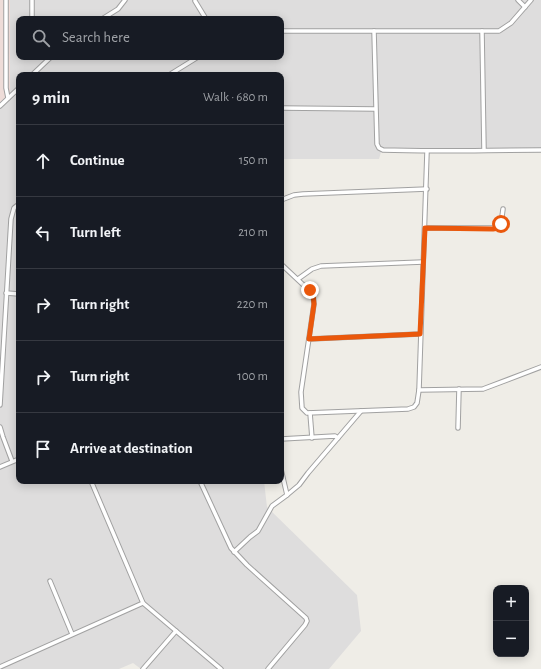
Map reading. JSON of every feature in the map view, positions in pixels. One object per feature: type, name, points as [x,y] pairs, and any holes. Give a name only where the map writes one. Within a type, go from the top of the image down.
[{"type":"street","points":[[6,0],[6,88],[8,98]]},
{"type":"street","points":[[32,0],[32,16]]},
{"type":"street","points":[[107,16],[118,9],[125,0]]},
{"type":"street","points":[[518,0],[526,7]]},
{"type":"street","points":[[284,31],[499,31],[506,27],[531,0]]},
{"type":"street","points":[[195,1],[204,16]]},
{"type":"street","points":[[374,31],[377,144],[379,148],[382,150],[427,152],[541,150]]},
{"type":"street","points":[[482,31],[484,150]]},
{"type":"street","points":[[35,72],[45,60]]},
{"type":"street","points":[[174,72],[193,60]]},
{"type":"street","points":[[0,106],[16,91]]},
{"type":"street","points":[[284,108],[376,109]]},
{"type":"street","points":[[284,267],[313,294],[314,304],[301,392],[302,408],[307,413],[310,413],[414,407],[417,403],[419,390],[420,334],[427,189],[427,152]]},
{"type":"street","points":[[284,199],[294,195],[303,194],[427,189]]},
{"type":"street","points":[[0,405],[11,219],[14,208],[16,206]]},
{"type":"street","points":[[425,228],[499,228],[503,208]]},
{"type":"street","points":[[298,279],[312,269],[321,266],[423,262]]},
{"type":"street","points":[[6,293],[16,294]]},
{"type":"street","points":[[309,339],[420,334]]},
{"type":"street","points":[[419,390],[483,389],[541,367]]},
{"type":"street","points":[[458,428],[459,390]]},
{"type":"street","points":[[234,552],[250,537],[258,532],[272,506],[298,485],[361,411]]},
{"type":"street","points":[[310,413],[312,438]]},
{"type":"street","points":[[0,427],[12,461]]},
{"type":"street","points":[[284,439],[335,436],[338,438]]},
{"type":"street","points":[[0,467],[16,460]]},
{"type":"street","points":[[284,482],[287,495]]},
{"type":"street","points":[[92,484],[143,603],[221,669]]},
{"type":"street","points":[[201,484],[234,552],[306,618],[307,621],[305,625],[268,669]]},
{"type":"street","points":[[50,581],[72,634]]},
{"type":"street","points":[[0,667],[143,603]]},
{"type":"street","points":[[143,669],[176,631]]},
{"type":"shaded area","points":[[0,0],[10,0],[10,94],[0,102]]},
{"type":"shaded area","points":[[10,0],[541,0],[541,152],[381,152],[379,159],[284,159],[284,72],[16,72],[16,484],[264,484],[267,507],[357,595],[361,631],[329,669],[141,669],[133,663],[119,669],[0,669],[0,102],[10,93]]},
{"type":"route","points":[[310,290],[313,294],[314,304],[309,339],[420,334],[425,228],[493,229],[499,228],[501,224]]}]
